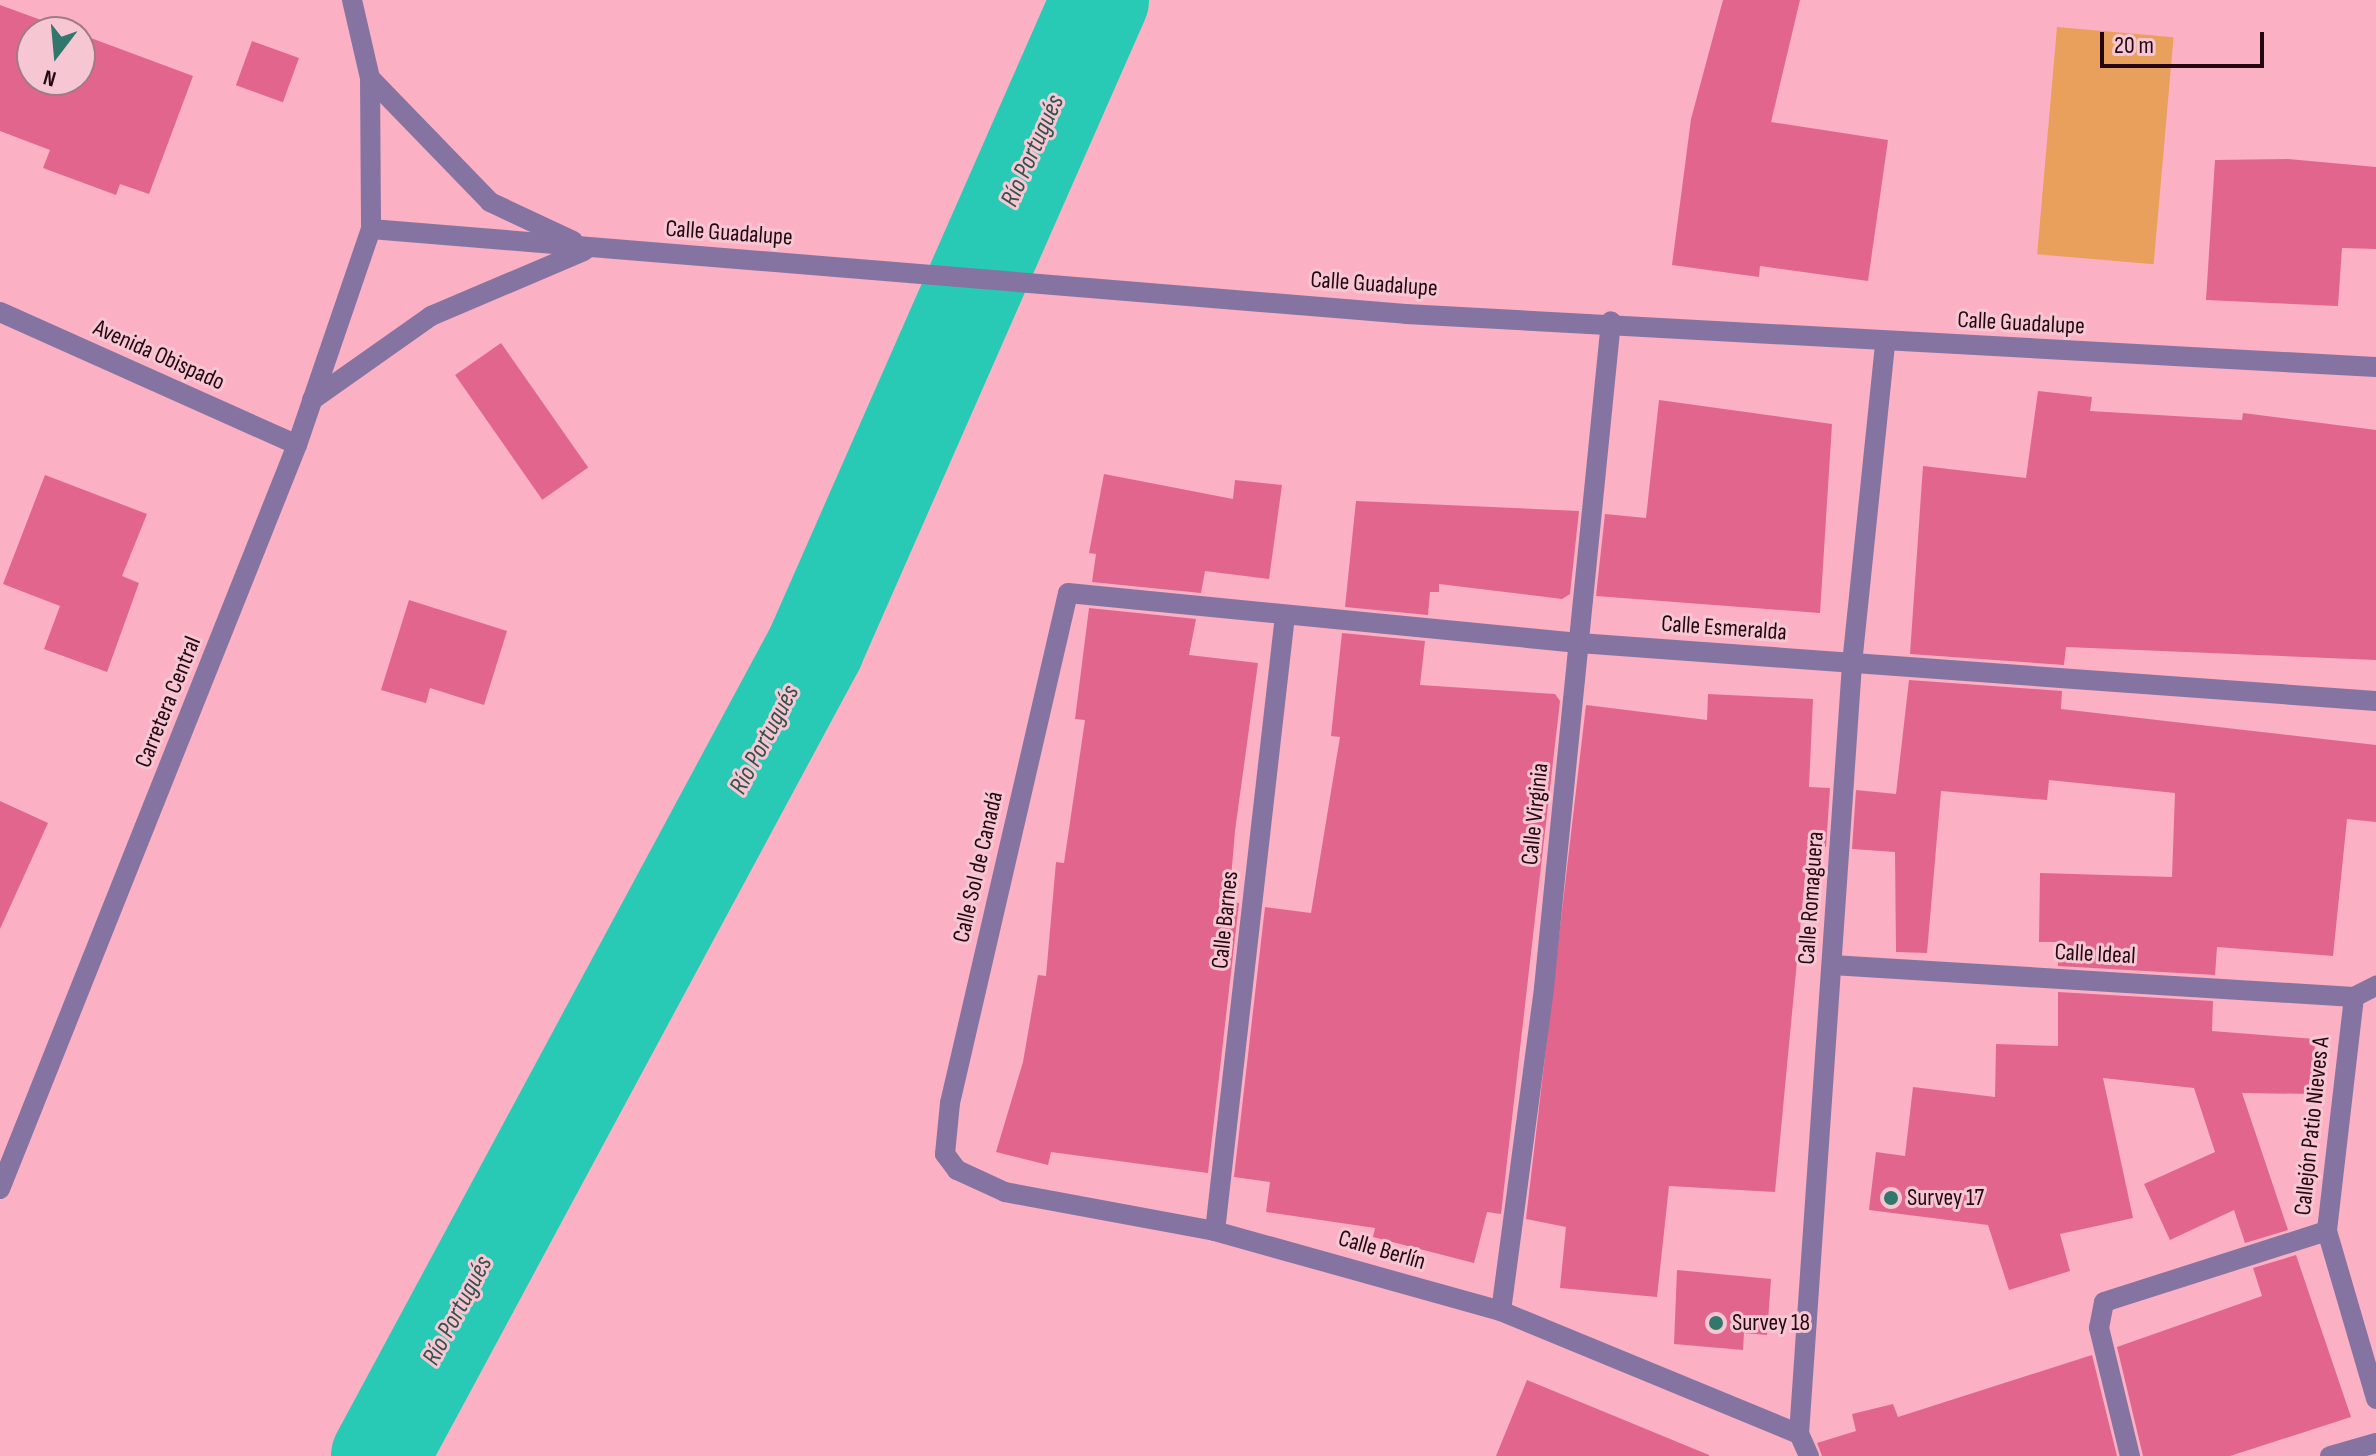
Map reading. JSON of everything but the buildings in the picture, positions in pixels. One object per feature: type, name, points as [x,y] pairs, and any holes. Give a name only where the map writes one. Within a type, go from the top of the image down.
[{"type":"street","name":"Carretera Central","points":[[0,1189],[297,445],[371,229],[370,78],[352,0]]},
{"type":"street","points":[[370,78],[490,202],[591,249]]},
{"type":"street","name":"Calle Guadalupe","points":[[371,229],[1406,314],[1611,321],[1885,343],[2376,367]]},
{"type":"street","points":[[312,400],[431,316],[591,249]]},
{"type":"street","name":"Avenida Obispado","points":[[0,312],[297,445]]},
{"type":"street","name":"Calle Virginia","points":[[1501,1311],[1544,988],[1611,321]]},
{"type":"street","name":"Calle Romaguera","points":[[1809,1456],[1799,1434],[1852,664],[1885,343]]},
{"type":"street","name":"Calle Esmeralda","points":[[1068,593],[1579,643],[2376,701]]},
{"type":"street","name":"Calle Sol de Canadá","points":[[945,1154],[950,1103],[1068,593]]},
{"type":"street","name":"Calle Barnes","points":[[1215,1231],[1285,616]]},
{"type":"street","name":"Calle Ideal","points":[[1832,965],[2354,997]]},
{"type":"street","points":[[2354,997],[2376,986]]},
{"type":"street","name":"Callejón Patio Nieves A","points":[[2354,997],[2327,1231],[2376,1399]]},
{"type":"street","name":"Calle Berlín","points":[[945,1154],[975,1183],[1005,1192],[1215,1231],[1501,1311],[1799,1434]]},
{"type":"street","points":[[2130,1456],[2099,1328],[2104,1302],[2327,1231]]},
{"type":"street","points":[[2330,1456],[2376,1443]]},
{"type":"shaded area","points":[[2057,27],[2174,37],[2154,264],[2037,254]]},
{"type":"waterway","name":"Río Portugués","points":[[380,1456],[815,648],[1100,0]]},
{"type":"place","name":"Survey 17","points":[[1891,1198]]},
{"type":"place","name":"Survey 18","points":[[1716,1323]]}]
